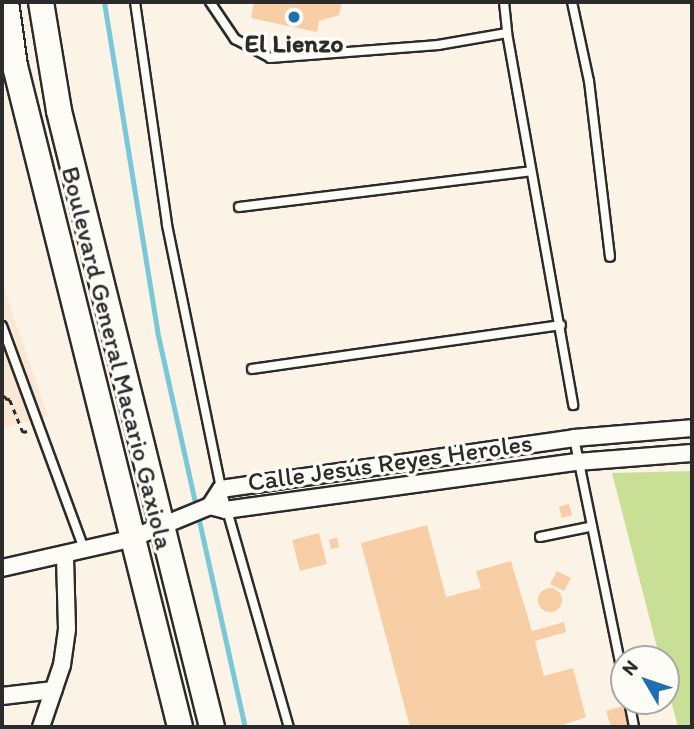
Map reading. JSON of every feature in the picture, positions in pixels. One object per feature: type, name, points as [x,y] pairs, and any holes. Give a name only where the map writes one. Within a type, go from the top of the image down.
[{"type":"main road","name":"Boulevard General Macario Gaxiola","points":[[6,2],[15,66],[130,539],[180,727]]},
{"type":"main road","name":"Boulevard General Macario Gaxiola","points":[[41,2],[59,111],[170,523],[212,727]]},
{"type":"street","points":[[213,508],[221,489],[574,438],[692,428]]},
{"type":"street","name":"Calle Jesús Reyes Heroles","points":[[2,568],[85,552],[130,539],[213,508],[577,463],[692,453]]},
{"type":"street","points":[[41,727],[54,690],[67,629],[65,557]]},
{"type":"street","points":[[2,696],[54,690]]},
{"type":"lane","points":[[135,2],[167,225],[221,489]]},
{"type":"lane","points":[[210,2],[235,39],[270,58],[438,45],[507,33]]},
{"type":"lane","points":[[504,2],[507,33],[561,325],[573,405]]},
{"type":"lane","points":[[572,2],[589,81],[610,257]]},
{"type":"lane","points":[[239,207],[531,171]]},
{"type":"lane","points":[[252,369],[561,325]]},
{"type":"lane","points":[[2,326],[37,428],[85,552]]},
{"type":"lane","points":[[574,438],[589,527],[616,645]]},
{"type":"lane","points":[[213,508],[289,727]]},
{"type":"lane","points":[[540,537],[589,527]]},
{"type":"path","points":[[2,396],[10,400],[23,432],[37,428]]},
{"type":"shaded area","points":[[2,283],[48,416],[2,428]]},
{"type":"green space","points":[[692,471],[692,727],[678,727],[675,715],[680,715],[680,645],[656,645],[612,473]]},
{"type":"building","name":"El Lienzo","points":[[254,2],[342,2],[339,15],[319,21],[317,32],[251,18]]},
{"type":"building","points":[[569,504],[572,515],[562,518],[559,507]]},
{"type":"building","points":[[427,525],[446,597],[481,588],[476,571],[511,561],[532,631],[564,622],[566,632],[535,641],[544,676],[573,668],[586,717],[558,727],[410,727],[361,543]]},
{"type":"building","points":[[319,533],[327,564],[300,571],[292,540]]},
{"type":"building","points":[[337,537],[339,547],[331,549],[329,540]]},
{"type":"building","points":[[557,571],[571,578],[564,591],[550,584]]},
{"type":"building","points":[[550,588],[559,591],[562,600],[559,609],[550,612],[541,609],[538,600],[541,591]]},
{"type":"building","points":[[610,710],[610,715],[629,715],[632,727],[611,727],[606,711]]},
{"type":"waterway","points":[[104,2],[157,331],[245,727]]},
{"type":"place","name":"El Lienzo","points":[[294,17]]}]
